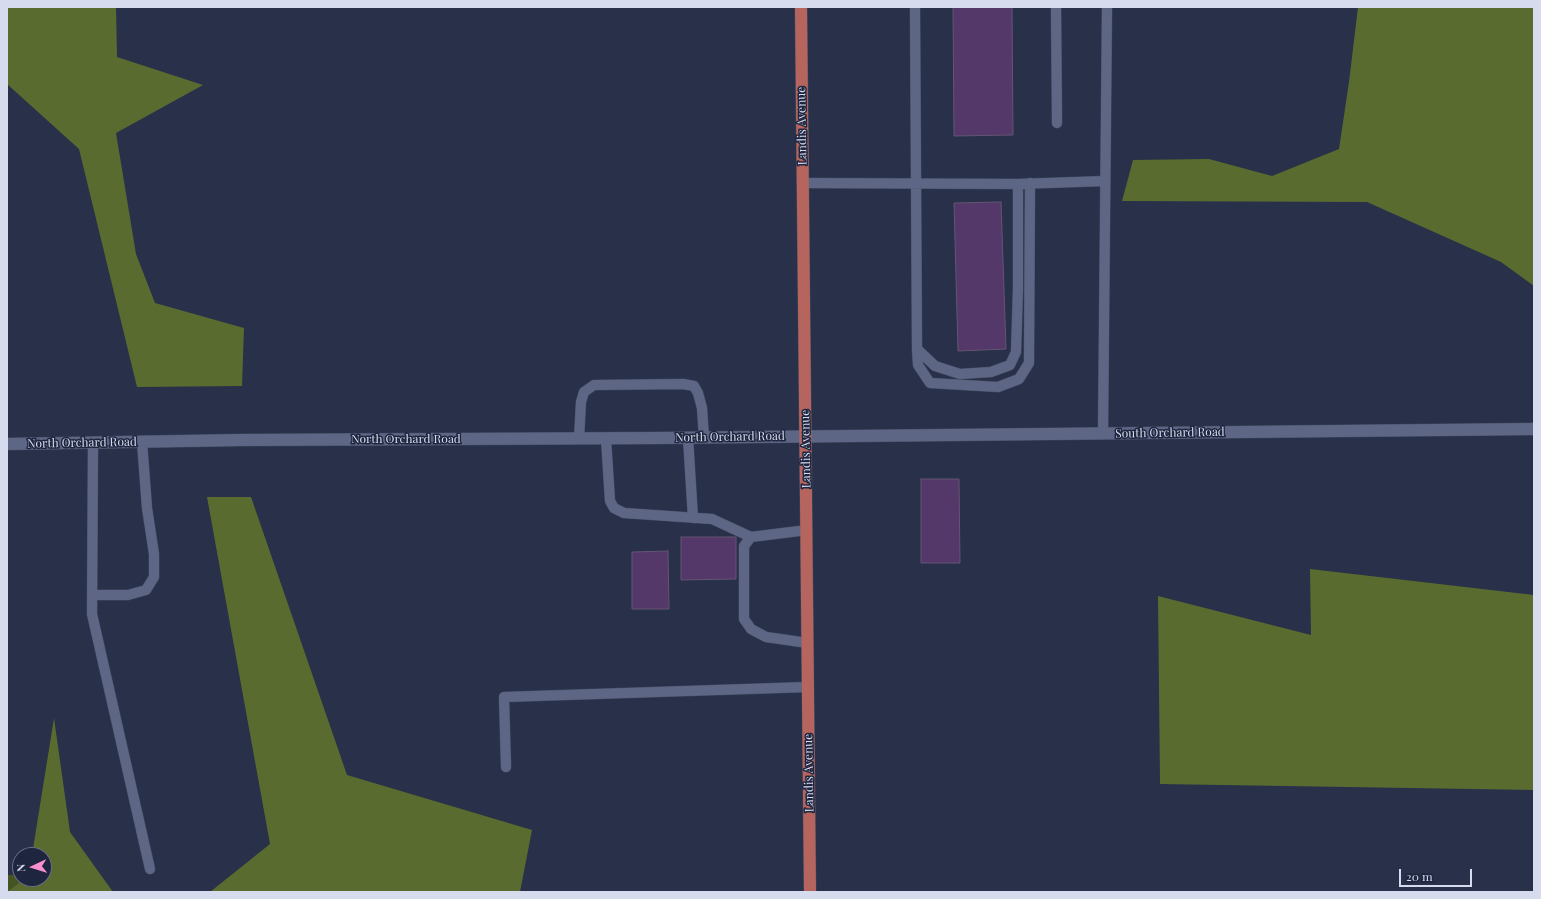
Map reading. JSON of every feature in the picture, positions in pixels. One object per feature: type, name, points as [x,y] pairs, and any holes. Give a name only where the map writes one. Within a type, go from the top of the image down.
[{"type":"main road","name":"Landis Avenue","points":[[801,7],[810,892]]},
{"type":"street","name":"South Orchard Road","points":[[806,436],[1534,429]]},
{"type":"street","name":"North Orchard Road","points":[[7,444],[242,440],[606,439],[806,436]]},
{"type":"lane","points":[[916,7],[917,349],[918,365],[930,383],[998,387],[1019,379],[1029,363],[1030,183]]},
{"type":"lane","points":[[1056,7],[1057,123]]},
{"type":"lane","points":[[1103,434],[1107,7]]},
{"type":"lane","points":[[803,183],[916,182],[1018,184],[1105,182]]},
{"type":"lane","points":[[917,349],[935,366],[960,374],[991,372],[1010,365],[1016,352],[1018,288],[1018,184]]},
{"type":"lane","points":[[579,439],[581,402],[584,392],[594,385],[683,384],[694,386],[698,393],[702,408],[704,438]]},
{"type":"lane","points":[[688,438],[693,518]]},
{"type":"lane","points":[[606,439],[610,501],[614,508],[624,513],[712,519],[751,537],[807,530]]},
{"type":"lane","points":[[93,442],[92,614],[150,869]]},
{"type":"lane","points":[[92,595],[128,595],[146,590],[154,577],[154,554],[147,508],[142,442]]},
{"type":"lane","points":[[751,537],[744,546],[744,619],[751,629],[766,637],[808,643]]},
{"type":"lane","points":[[506,767],[504,697],[808,687]]},
{"type":"green space","points":[[7,7],[116,7],[117,57],[203,85],[116,133],[136,254],[155,303],[244,328],[242,386],[137,387],[79,149],[7,84]]},
{"type":"green space","points":[[1358,7],[1534,7],[1534,286],[1501,262],[1367,202],[1122,201],[1133,160],[1209,159],[1272,176],[1339,149]]},
{"type":"green space","points":[[207,497],[251,497],[347,775],[532,830],[520,892],[210,892],[270,844]]},
{"type":"green space","points":[[1310,569],[1534,595],[1534,790],[1160,784],[1158,596],[1311,635]]},
{"type":"green space","points":[[54,718],[70,832],[113,892],[7,892],[14,887],[52,887],[52,847],[33,847]]},
{"type":"green space","points":[[7,875],[12,875],[12,887],[14,887],[7,892]]},
{"type":"building","points":[[953,7],[1012,7],[1013,135],[954,136]]},
{"type":"building","points":[[1001,202],[1006,349],[958,351],[954,203]]},
{"type":"building","points":[[921,479],[959,479],[960,563],[921,563]]},
{"type":"building","points":[[681,537],[736,537],[736,579],[681,580]]},
{"type":"building","points":[[668,551],[669,609],[632,609],[632,552]]}]
